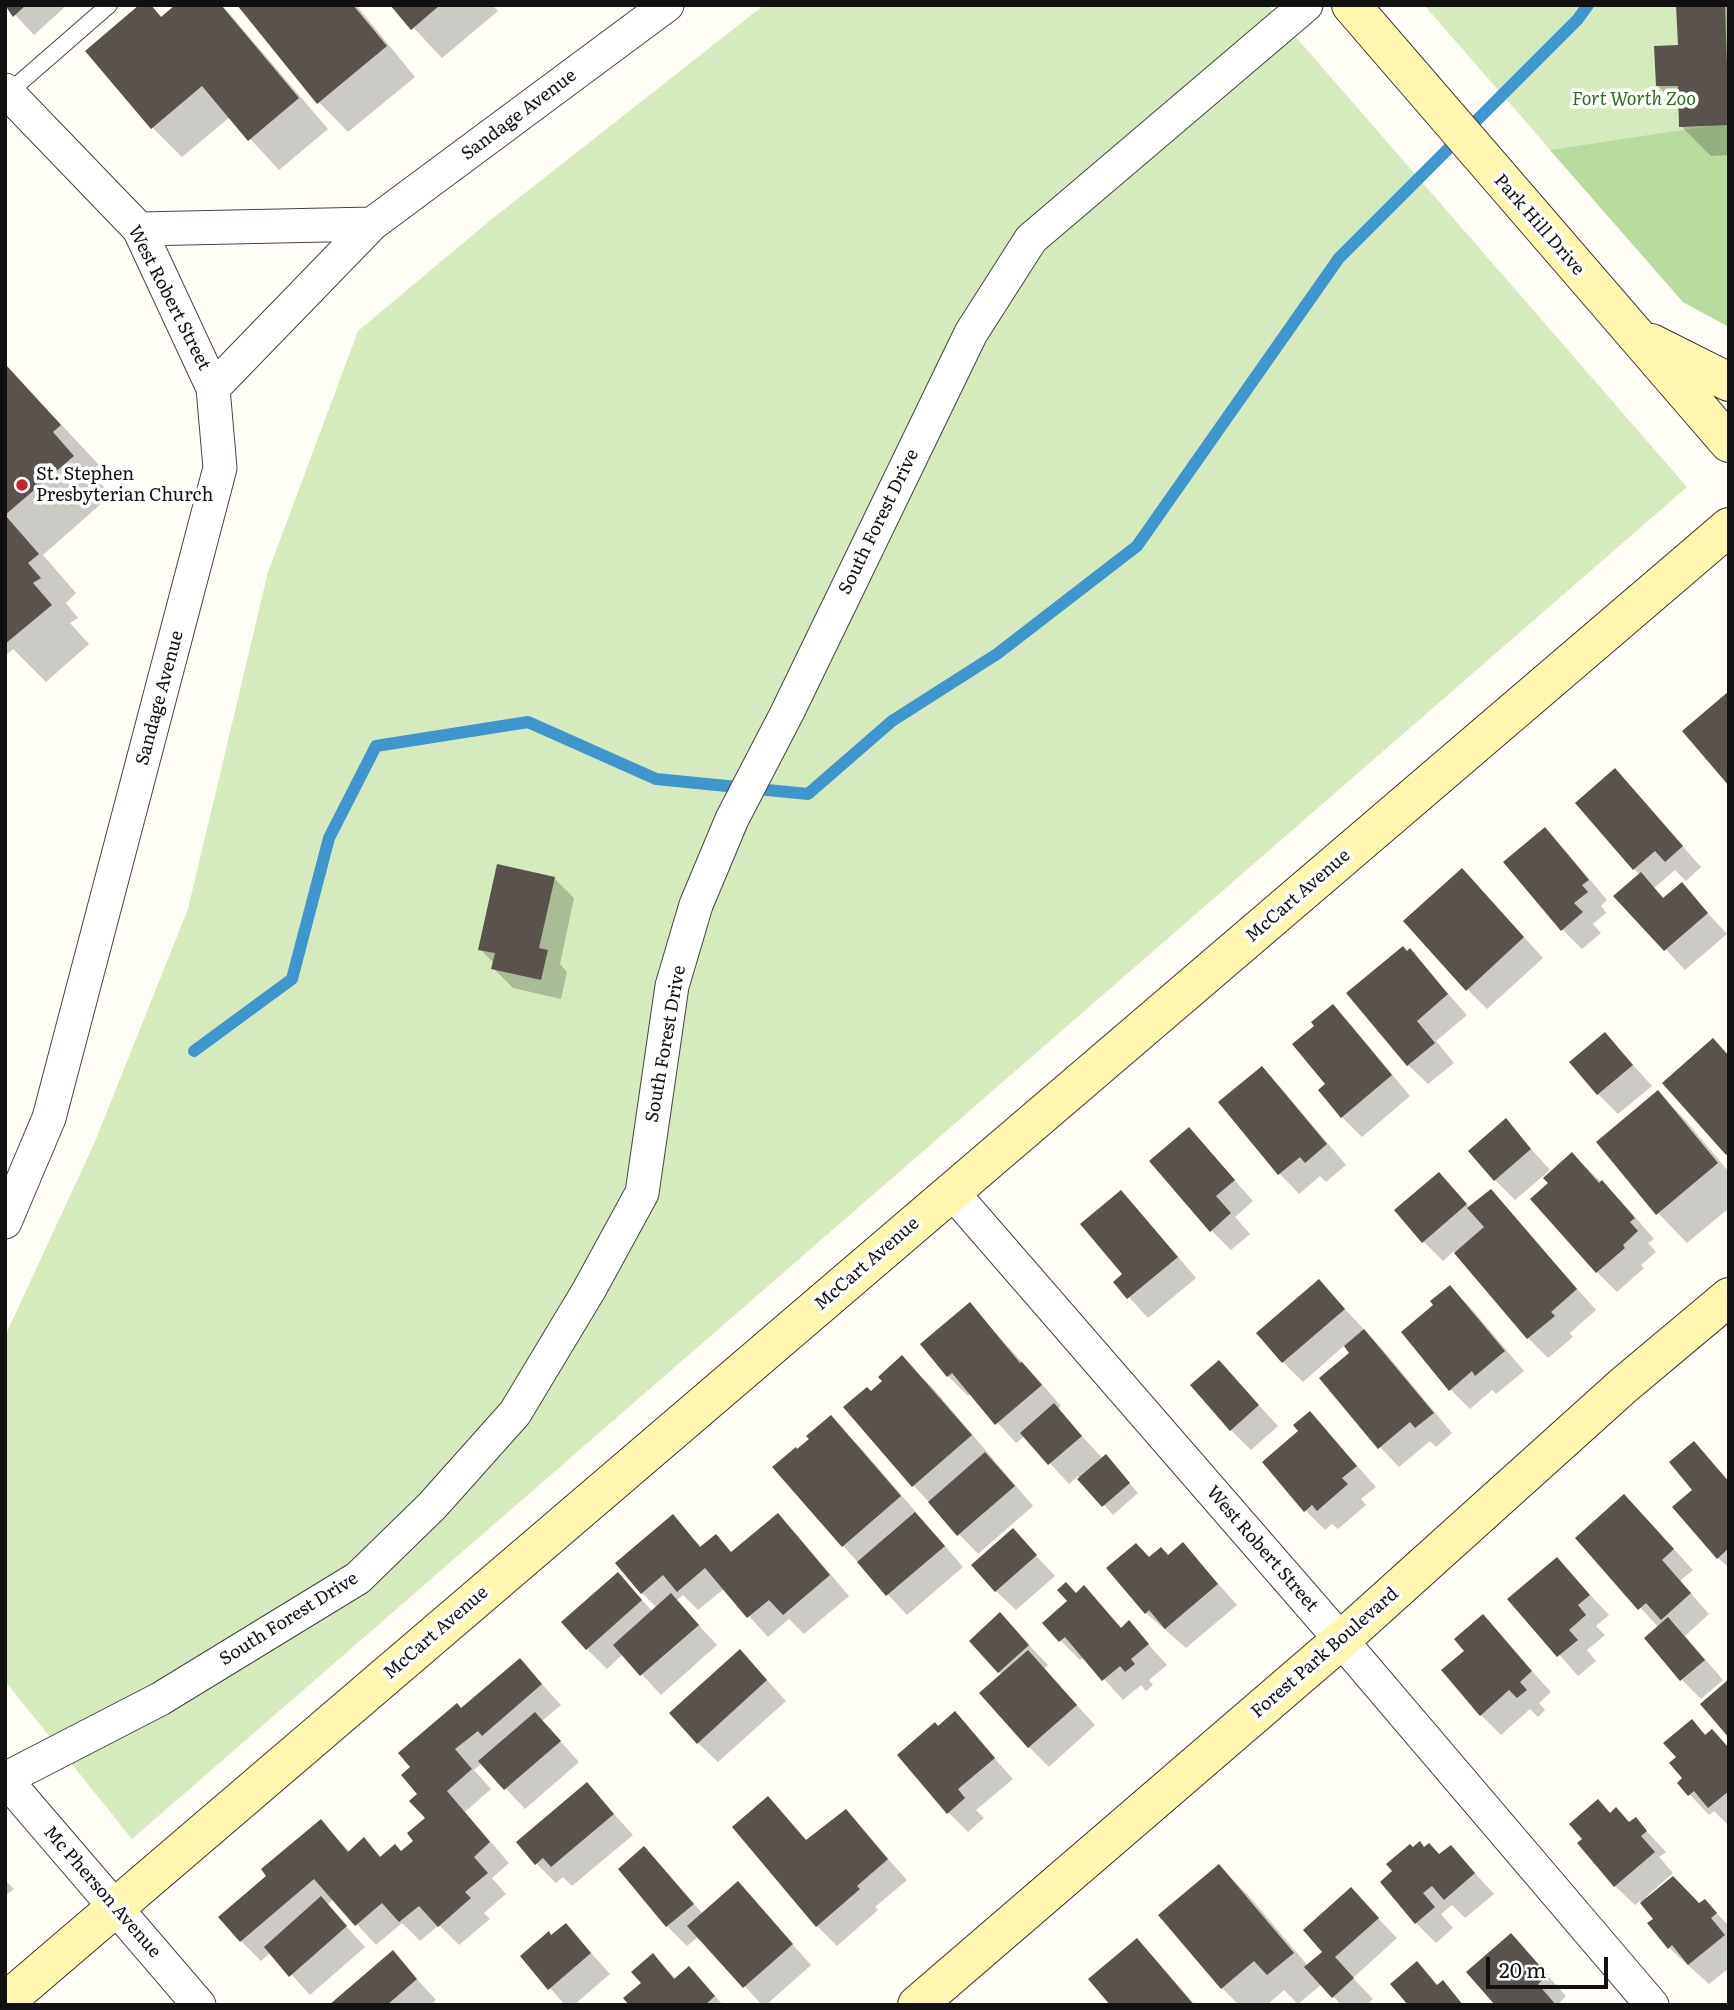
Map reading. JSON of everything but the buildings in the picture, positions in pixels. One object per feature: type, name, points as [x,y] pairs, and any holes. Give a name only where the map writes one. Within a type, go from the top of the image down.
[{"type":"street","name":"Sandage Avenue","points":[[5,1222],[49,1118],[220,468],[213,388],[372,224],[667,5]]},
{"type":"street","name":"South Forest Drive","points":[[5,1779],[160,1699],[358,1578],[432,1506],[515,1413],[589,1290],[642,1193],[672,986],[696,905],[735,813],[971,333],[1031,239],[1306,5]]},
{"type":"street","name":"Park Hill Drive","points":[[1351,5],[1729,443]]},
{"type":"street","name":"West Robert Street","points":[[7,91],[139,229],[213,388]]},
{"type":"street","points":[[139,229],[372,224]]},
{"type":"street","points":[[1633,334],[1729,382]]},
{"type":"street","name":"McCart Avenue","points":[[16,2000],[116,1908],[1729,527]]},
{"type":"street","name":"West Robert Street","points":[[951,1192],[1341,1640],[1652,2005]]},
{"type":"street","name":"Forest Park Boulevard","points":[[917,2005],[1341,1640],[1624,1385],[1729,1297]]},
{"type":"street","name":"Mc Pherson Avenue","points":[[5,1779],[199,2005]]},
{"type":"lane","points":[[7,91],[109,5]]},
{"type":"green space","points":[[764,5],[1268,5],[1687,487],[132,1839],[5,1681],[5,1336],[94,1144],[188,909],[268,572],[358,331],[492,219]]},
{"type":"green space","name":"Fort Worth Zoo","points":[[1424,5],[1729,5],[1729,327],[1683,302]]},
{"type":"green space","points":[[1729,123],[1729,327],[1683,302],[1550,150]]},
{"type":"waterway","points":[[194,1051],[292,979],[329,838],[376,746],[528,722],[656,779],[808,794],[892,721],[997,654],[1137,546],[1339,258],[1578,19],[1588,5]]},
{"type":"place","name":"St. Stephen Presbyterian Church","points":[[22,485]]}]
